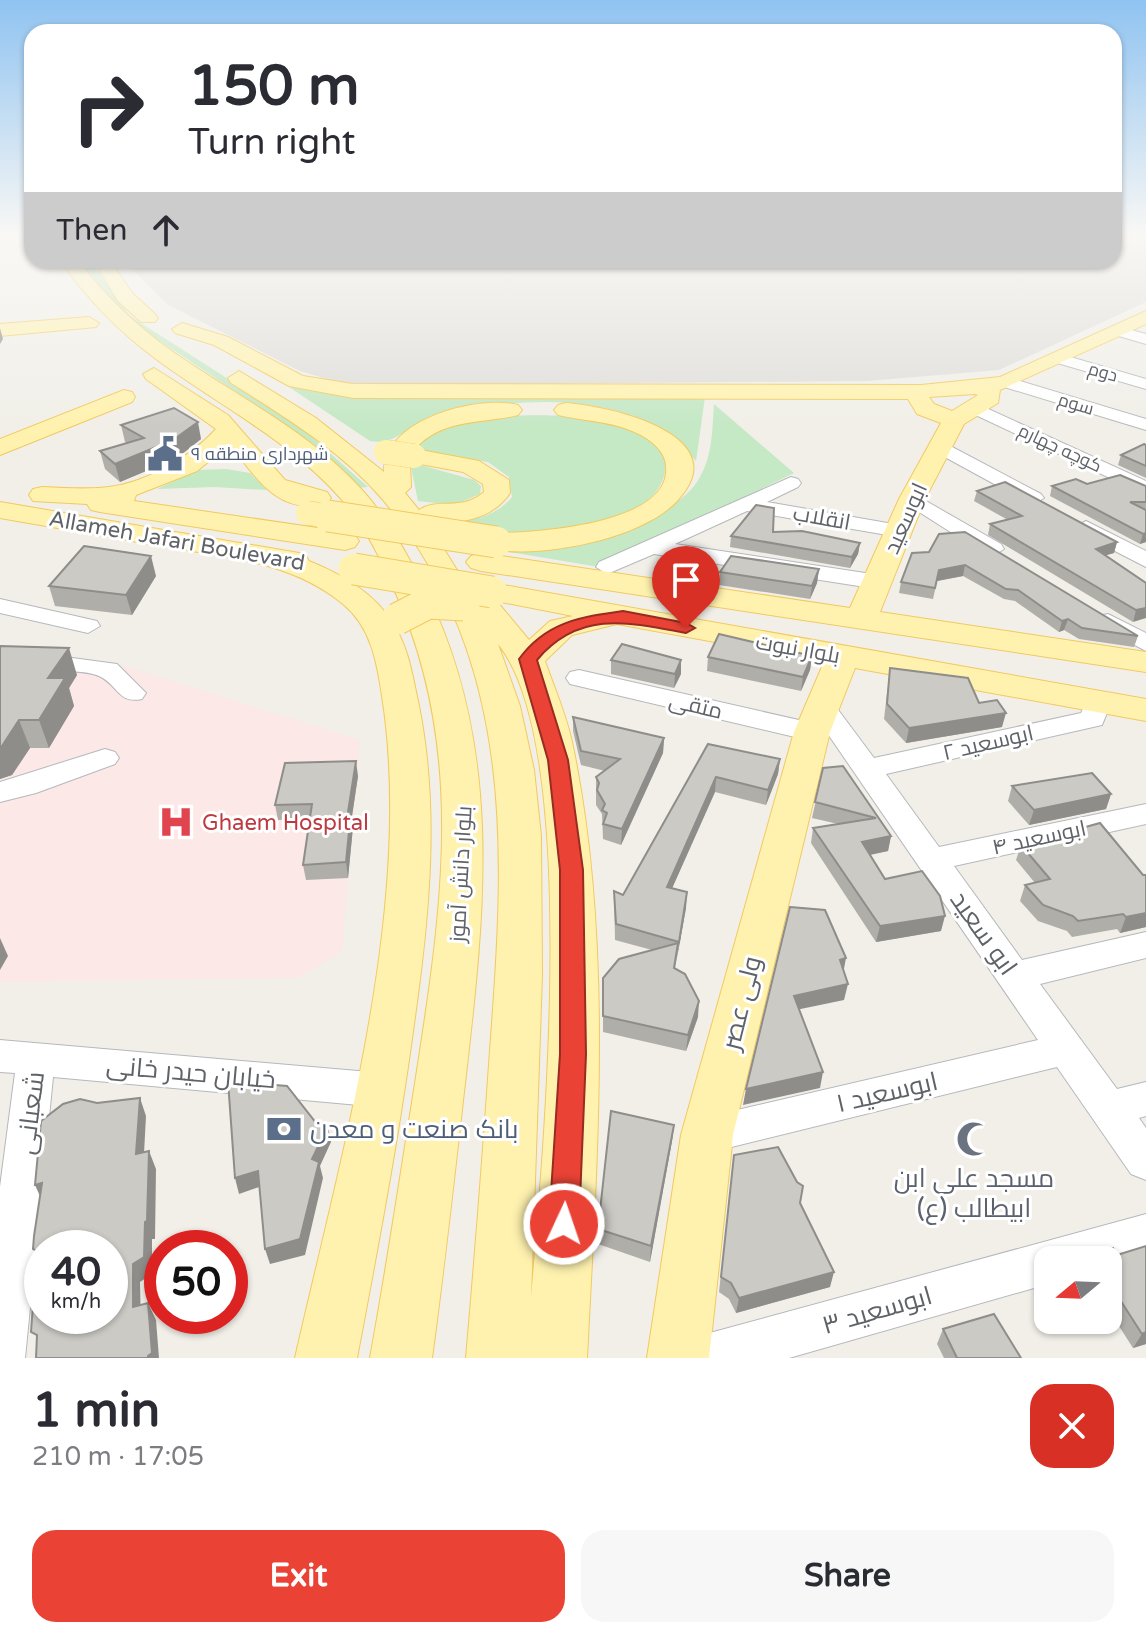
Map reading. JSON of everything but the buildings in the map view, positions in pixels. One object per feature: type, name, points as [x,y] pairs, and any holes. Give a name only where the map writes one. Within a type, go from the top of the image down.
[{"type":"main road","points":[[75,299],[89,323],[229,430],[269,484],[489,577],[528,659],[558,760],[571,870],[573,1054],[556,1358]]},
{"type":"main road","name":"بلوار دانش آموز","points":[[98,299],[116,318],[315,460],[349,491],[380,534],[412,590],[438,654],[453,711],[462,766],[466,829],[462,906],[401,1358]]},
{"type":"main road","points":[[127,299],[141,314],[333,440],[419,514]]},
{"type":"main road","points":[[42,495],[313,505],[419,514],[481,507],[497,493],[496,480],[470,466],[386,452],[359,444],[159,314],[142,299]]},
{"type":"main road","points":[[921,392],[918,397],[925,409],[970,405],[1007,382],[1146,317]]},
{"type":"main road","points":[[0,330],[89,323]]},
{"type":"main road","points":[[182,329],[221,341],[297,381],[353,391],[921,392],[954,387],[970,405]]},
{"type":"main road","points":[[0,448],[124,397]]},
{"type":"main road","name":"ابوسعید","points":[[852,638],[912,499],[939,446],[970,405]]},
{"type":"main road","points":[[326,1358],[381,1090],[407,909],[410,807],[404,716],[392,631],[407,608],[428,602],[454,603],[489,577],[572,536],[645,512],[667,497],[677,482],[680,468],[676,455],[661,438],[643,427],[591,412],[514,409],[458,417],[427,426],[413,434],[400,448],[396,476],[419,514],[460,595],[483,642],[502,696],[515,756],[524,902],[497,1358]]},
{"type":"main road","points":[[105,496],[162,480],[191,466],[229,430]]},
{"type":"main road","name":"Allameh Jafari Boulevard","points":[[0,489],[350,555]]},
{"type":"main road","name":"Allameh Jafari Boulevard","points":[[0,510],[274,557],[350,555]]},
{"type":"main road","name":"بلوار نبوت","points":[[350,555],[852,638],[1098,703],[1146,710]]},
{"type":"main road","points":[[274,557],[314,573],[350,594],[392,631]]},
{"type":"main road","name":"بلوار نبوت","points":[[489,577],[623,616],[1146,662]]},
{"type":"main road","points":[[528,659],[546,638],[561,628],[623,616]]},
{"type":"main road","name":"ولی عصر","points":[[678,1358],[707,1135],[816,718],[852,638]]},
{"type":"street","points":[[1117,331],[1146,339]]},
{"type":"street","name":"دوم","points":[[1060,359],[1146,384]]},
{"type":"street","name":"سوم","points":[[1007,382],[1146,425]]},
{"type":"street","name":"کوچه چهارم","points":[[970,405],[1146,489]]},
{"type":"street","points":[[939,446],[1146,560]]},
{"type":"street","points":[[607,567],[791,483]]},
{"type":"street","points":[[912,499],[1016,564]]},
{"type":"street","name":"انقلاب","points":[[745,504],[899,531]]},
{"type":"street","points":[[653,547],[878,582]]},
{"type":"street","points":[[0,606],[88,626]]},
{"type":"street","points":[[1094,612],[1146,644]]},
{"type":"street","points":[[0,665],[50,663],[108,669],[133,693]]},
{"type":"street","name":"متقی","points":[[579,678],[816,718]]},
{"type":"street","name":"ابوسعید ۲","points":[[867,769],[1092,719],[1098,703]]},
{"type":"street","name":"ابو سعید","points":[[816,718],[867,769],[1146,1161]]},
{"type":"street","points":[[0,792],[28,788],[43,778],[105,758]]},
{"type":"street","name":"ابوسعید ۴","points":[[931,860],[1146,814]]},
{"type":"street","points":[[1014,976],[1146,945]]},
{"type":"street","name":"ابوسعید ۱","points":[[707,1135],[1066,1049]]},
{"type":"street","name":"خیابان حیدر خانی","points":[[18,1057],[381,1090]]},
{"type":"street","name":"شعبانی","points":[[1,1358],[18,1057]]},
{"type":"street","points":[[1108,1109],[1146,1099]]},
{"type":"street","points":[[1106,1246],[1146,1235]]},
{"type":"street","name":"ابوسعید ۳","points":[[706,1358],[1034,1266]]},
{"type":"shaded area","points":[[162,299],[1146,299],[999,370],[867,381],[392,385],[337,382],[300,371]]},
{"type":"shaded area","name":"Ghaem Hospital","points":[[112,662],[360,740],[342,952],[299,978],[0,982],[0,663]]},
{"type":"green space","points":[[108,299],[118,299],[130,316],[294,421],[368,487],[356,488],[283,423],[122,316]]},
{"type":"green space","points":[[289,387],[365,398],[705,397],[696,461],[671,437],[641,420],[608,409],[572,403],[536,402],[464,411],[423,422],[387,441],[370,441]]},
{"type":"green space","points":[[714,404],[794,473],[599,567],[510,552],[611,531],[663,511],[683,497],[697,482],[706,463],[711,444]]},
{"type":"green space","points":[[548,415],[598,420],[642,433],[657,445],[665,461],[662,483],[635,510],[611,521],[583,528],[523,532],[443,524],[472,520],[498,510],[512,497],[509,477],[488,462],[410,449],[430,433],[443,428],[510,416]]},
{"type":"green space","points":[[410,462],[474,480],[481,486],[480,494],[454,505],[418,501]]},
{"type":"green space","points":[[226,469],[250,473],[267,490],[214,487],[157,489],[197,470]]},
{"type":"place","name":"شهرداری منطقه ۹","points":[[165,454]]},
{"type":"place","name":"Ghaem Hospital","points":[[176,822]]},
{"type":"place","name":"بانک صنعت و معدن","points":[[284,1129]]},
{"type":"place","name":"مسجد علی ابن ابیطالب (ع)","points":[[974,1139]]},
{"type":"route","points":[[564,1224],[573,1054],[571,870],[558,760],[528,659],[546,638],[561,628],[577,623],[623,616],[686,628]]}]
